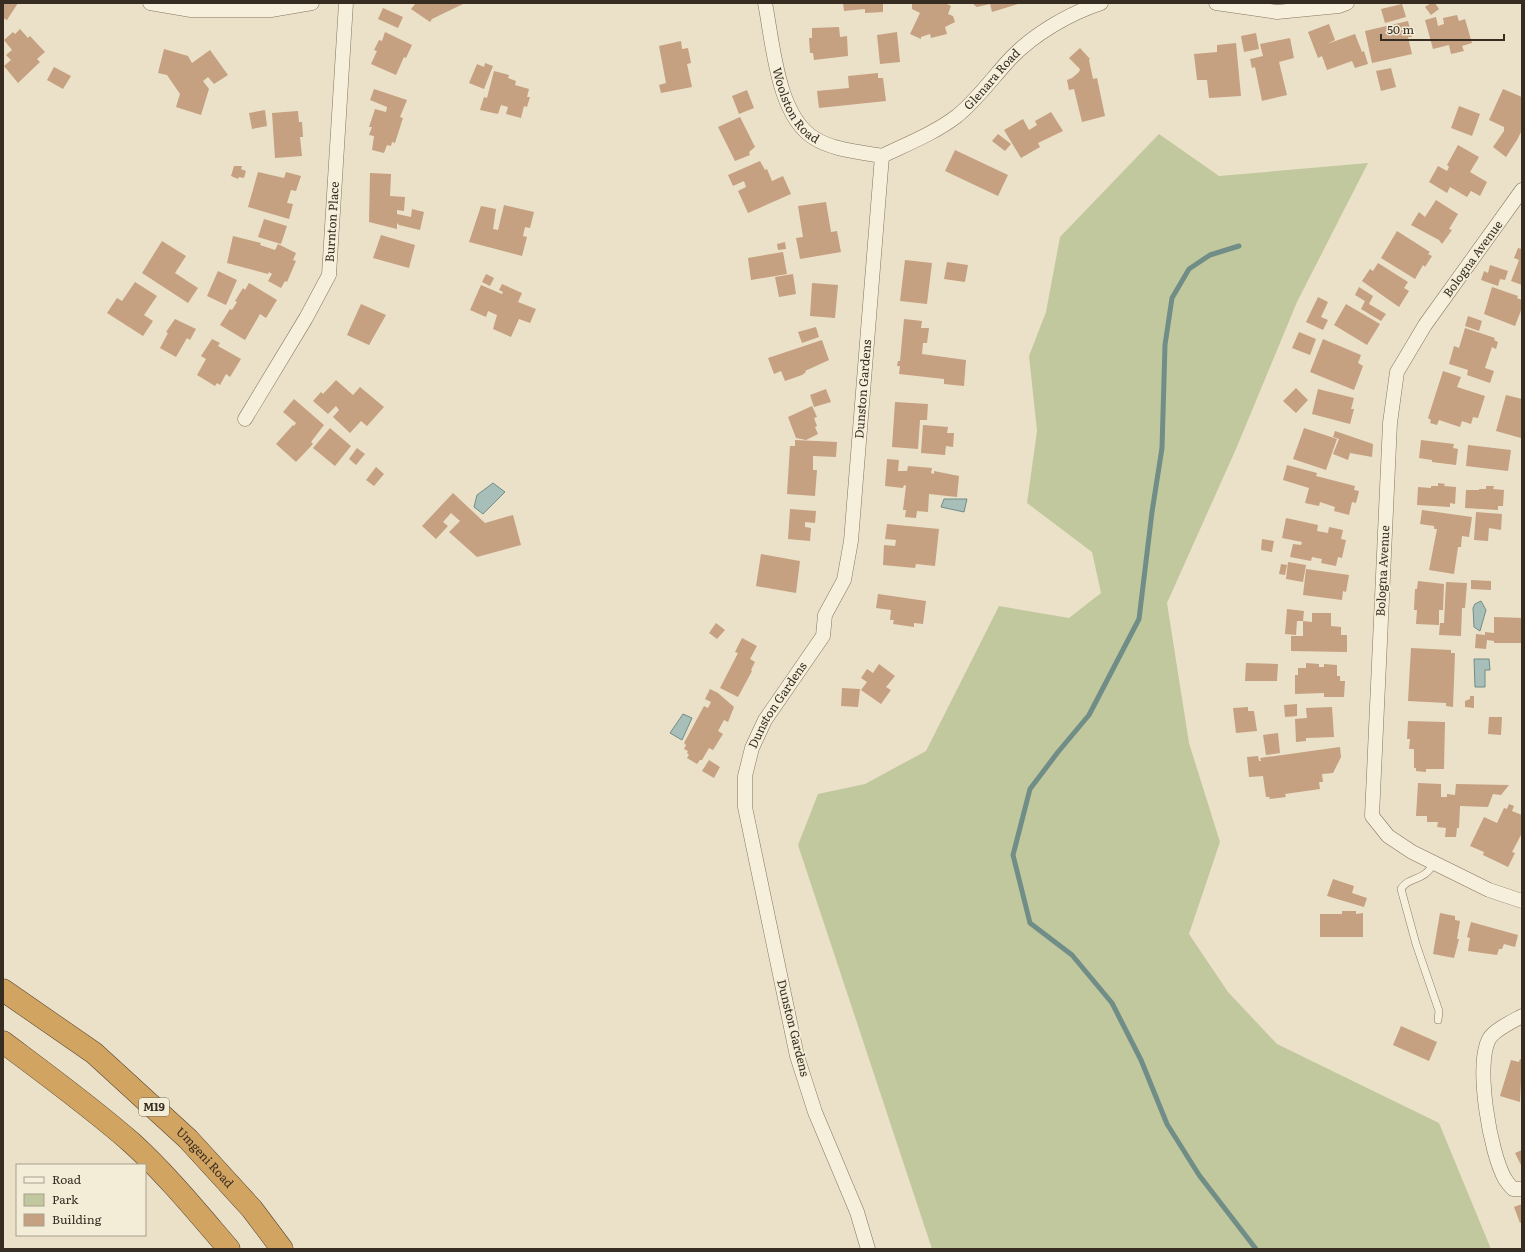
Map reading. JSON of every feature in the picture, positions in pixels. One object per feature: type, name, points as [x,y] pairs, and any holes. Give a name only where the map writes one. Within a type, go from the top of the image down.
[{"type":"highway","name":"Umgeni Road","points":[[3,990],[94,1053],[188,1139],[252,1209],[282,1249]]},
{"type":"highway","points":[[3,1042],[81,1100],[133,1144],[180,1193],[229,1249]]},
{"type":"street","points":[[150,3],[191,10],[271,10],[312,3]]},
{"type":"street","name":"Burnton Place","points":[[245,419],[306,318],[329,274],[346,3]]},
{"type":"street","name":"Woolston Road","points":[[765,3],[781,89],[792,117],[813,138],[834,147],[882,156]]},
{"type":"street","name":"Glenara Road","points":[[882,156],[916,141],[957,116],[982,92],[1012,57],[1045,30],[1082,9],[1101,3]]},
{"type":"street","points":[[1216,3],[1277,12],[1339,6],[1347,3]]},
{"type":"street","name":"Dunston Gardens","points":[[868,1249],[857,1212],[815,1112],[797,1056],[745,807],[745,776],[752,748],[765,720],[823,636],[825,615],[844,580],[851,541],[882,156]]},
{"type":"street","name":"Bologna Avenue","points":[[1522,190],[1425,325],[1397,372],[1390,423],[1372,816],[1388,836],[1412,852],[1489,890],[1522,901]]},
{"type":"street","points":[[1522,1016],[1509,1023],[1490,1038],[1484,1056],[1483,1081],[1494,1147],[1503,1173],[1513,1189],[1522,1189]]},
{"type":"lane","points":[[1434,863],[1429,872],[1422,877],[1404,884],[1401,889],[1416,944],[1439,1011],[1438,1020]]},
{"type":"green space","points":[[1159,134],[1219,176],[1368,163],[1297,302],[1236,449],[1167,603],[1189,743],[1220,842],[1189,934],[1228,992],[1277,1044],[1439,1123],[1491,1249],[932,1249],[798,845],[818,794],[865,784],[926,751],[999,606],[1069,618],[1101,593],[1092,552],[1027,503],[1037,431],[1029,356],[1046,312],[1060,237]]},
{"type":"water","points":[[493,483],[505,492],[483,514],[474,507],[477,495]]},
{"type":"water","points":[[944,499],[967,499],[964,512],[941,507]]},
{"type":"water","points":[[1481,601],[1486,610],[1480,631],[1474,627],[1473,608],[1475,604]]},
{"type":"water","points":[[1474,659],[1489,659],[1490,670],[1485,670],[1485,687],[1475,687]]},
{"type":"water","points":[[683,714],[692,718],[682,740],[670,733]]},
{"type":"building","points":[[3,3],[18,3],[7,20],[3,18]]},
{"type":"building","points":[[416,3],[465,3],[432,19],[430,22],[411,9]]},
{"type":"building","points":[[843,3],[883,3],[883,12],[865,13],[865,9],[844,11]]},
{"type":"building","points":[[912,3],[945,3],[951,6],[948,14],[953,16],[955,22],[945,27],[947,34],[931,38],[930,34],[921,37],[921,39],[910,34],[920,13],[912,9]]},
{"type":"building","points":[[974,3],[1018,4],[992,12],[990,4],[977,7]]},
{"type":"building","points":[[1431,3],[1435,3],[1439,9],[1431,15],[1425,7]]},
{"type":"building","points":[[1402,4],[1406,17],[1385,23],[1381,9]]},
{"type":"building","points":[[383,8],[403,17],[398,28],[378,19]]},
{"type":"building","points":[[1457,15],[1459,21],[1465,19],[1472,43],[1462,46],[1464,51],[1451,54],[1449,45],[1433,49],[1425,20],[1436,17],[1438,26],[1444,24],[1443,18]]},
{"type":"building","points":[[1408,21],[1412,37],[1408,37],[1412,54],[1372,63],[1365,31]]},
{"type":"building","points":[[1329,24],[1335,40],[1327,44],[1355,34],[1362,52],[1364,51],[1368,64],[1355,68],[1352,61],[1327,70],[1322,56],[1318,58],[1308,32]]},
{"type":"building","points":[[839,27],[840,37],[847,36],[848,56],[814,60],[813,53],[810,53],[809,38],[812,38],[812,28]]},
{"type":"building","points":[[20,29],[28,38],[30,36],[45,52],[37,59],[40,62],[18,83],[4,66],[11,60],[6,55],[12,50],[4,40],[13,32],[15,34]]},
{"type":"building","points":[[385,32],[412,45],[406,58],[404,57],[396,75],[371,64],[377,51],[374,50],[379,40],[382,41]]},
{"type":"building","points":[[897,32],[900,62],[880,64],[877,35]]},
{"type":"building","points":[[1256,33],[1259,49],[1244,52],[1241,36]]},
{"type":"building","points":[[1290,38],[1294,58],[1279,62],[1287,95],[1262,101],[1255,67],[1252,68],[1250,59],[1263,56],[1260,44]]},
{"type":"building","points":[[681,41],[682,49],[688,48],[691,63],[687,64],[692,87],[661,93],[659,85],[666,83],[659,46]]},
{"type":"building","points":[[1236,43],[1241,96],[1209,98],[1207,80],[1197,80],[1194,54],[1217,52],[1217,45]]},
{"type":"building","points":[[1080,48],[1090,59],[1093,79],[1097,78],[1105,116],[1082,122],[1074,89],[1069,90],[1067,80],[1079,72],[1080,69],[1069,58]]},
{"type":"building","points":[[164,49],[188,56],[192,63],[210,50],[228,75],[214,84],[208,77],[203,81],[209,89],[201,115],[176,107],[180,94],[167,75],[158,73]]},
{"type":"building","points":[[485,63],[493,66],[484,89],[469,83],[477,64],[484,67]]},
{"type":"building","points":[[54,67],[71,76],[63,89],[47,80]]},
{"type":"building","points":[[1391,68],[1396,87],[1381,91],[1376,71]]},
{"type":"building","points":[[494,71],[509,75],[508,78],[516,81],[515,85],[529,89],[527,97],[530,97],[527,107],[524,106],[521,118],[506,114],[508,107],[501,105],[498,114],[480,110],[484,97],[487,98]]},
{"type":"building","points":[[878,73],[878,78],[883,78],[886,101],[819,108],[817,91],[849,88],[848,76]]},
{"type":"building","points":[[374,89],[407,100],[400,117],[403,118],[395,143],[392,142],[391,146],[387,145],[384,153],[372,150],[374,136],[369,135],[372,127],[369,127],[375,109],[386,112],[387,107],[370,100]]},
{"type":"building","points":[[1503,89],[1522,97],[1522,130],[1506,157],[1493,147],[1504,131],[1504,127],[1489,120]]},
{"type":"building","points":[[747,90],[754,108],[739,114],[732,96]]},
{"type":"building","points":[[1459,106],[1480,114],[1472,136],[1451,128]]},
{"type":"building","points":[[265,110],[267,126],[252,129],[249,113]]},
{"type":"building","points":[[298,111],[299,122],[302,122],[303,137],[300,137],[302,156],[275,158],[272,113]]},
{"type":"building","points":[[1051,112],[1063,131],[1038,143],[1040,147],[1021,158],[1004,130],[1023,119],[1029,130],[1037,125],[1035,121]]},
{"type":"building","points":[[740,117],[755,147],[749,152],[750,155],[735,161],[718,127]]},
{"type":"building","points":[[998,134],[1011,144],[1005,151],[992,141]]},
{"type":"building","points":[[1458,145],[1479,157],[1470,172],[1487,182],[1480,196],[1471,191],[1467,197],[1450,187],[1447,193],[1429,182],[1438,166],[1447,171],[1449,167],[1447,165]]},
{"type":"building","points":[[955,150],[1008,175],[998,196],[945,171]]},
{"type":"building","points":[[760,161],[765,170],[767,169],[772,181],[783,176],[791,194],[748,213],[738,191],[746,187],[744,181],[733,186],[728,175]]},
{"type":"building","points":[[234,166],[242,166],[241,169],[246,171],[244,178],[239,177],[238,179],[231,176]]},
{"type":"building","points":[[258,172],[284,178],[286,172],[301,176],[296,191],[291,190],[287,203],[293,204],[289,219],[248,207]]},
{"type":"building","points":[[370,173],[391,174],[390,196],[405,197],[404,211],[397,210],[397,214],[411,217],[412,209],[424,212],[420,230],[399,225],[397,223],[397,229],[369,222]]},
{"type":"building","points":[[1436,200],[1458,214],[1449,229],[1452,230],[1442,244],[1439,240],[1411,225],[1419,212],[1425,217]]},
{"type":"building","points":[[826,202],[831,232],[837,231],[841,252],[800,259],[796,238],[803,237],[798,206]]},
{"type":"building","points":[[504,205],[534,212],[530,228],[525,227],[523,236],[527,237],[522,256],[469,242],[481,206],[496,209],[493,229],[498,230]]},
{"type":"building","points":[[264,219],[287,226],[281,244],[258,237]]},
{"type":"building","points":[[1397,231],[1430,252],[1428,254],[1432,256],[1425,267],[1423,265],[1415,279],[1381,258]]},
{"type":"building","points":[[381,235],[415,245],[409,268],[373,258]]},
{"type":"building","points":[[233,236],[261,243],[260,245],[275,250],[278,244],[296,253],[293,260],[296,261],[287,282],[285,281],[281,288],[268,281],[272,274],[269,272],[268,274],[227,263]]},
{"type":"building","points":[[162,241],[186,256],[175,273],[198,288],[188,303],[142,273]]},
{"type":"building","points":[[785,242],[786,249],[778,250],[777,244]]},
{"type":"building","points":[[1518,248],[1522,249],[1522,285],[1511,281],[1519,260],[1514,258]]},
{"type":"building","points":[[783,252],[787,274],[751,280],[748,258]]},
{"type":"building","points":[[905,260],[932,263],[927,304],[900,301]]},
{"type":"building","points":[[947,262],[968,265],[965,282],[944,279]]},
{"type":"building","points":[[1378,263],[1408,282],[1404,288],[1409,291],[1399,307],[1362,281],[1370,269],[1373,271]]},
{"type":"building","points":[[1490,265],[1508,271],[1505,280],[1500,279],[1498,286],[1481,280],[1484,271],[1488,273]]},
{"type":"building","points":[[218,271],[237,280],[226,305],[207,296]]},
{"type":"building","points":[[486,274],[494,278],[490,286],[482,282]]},
{"type":"building","points":[[793,274],[796,294],[779,297],[775,277]]},
{"type":"building","points":[[135,282],[157,296],[144,315],[153,321],[143,336],[107,313],[117,298],[122,301]]},
{"type":"building","points":[[249,283],[277,300],[266,318],[260,314],[245,340],[220,325],[230,309],[232,310],[237,302],[235,301],[243,288],[245,290]]},
{"type":"building","points":[[812,283],[838,285],[835,318],[810,316]]},
{"type":"building","points":[[502,284],[522,293],[518,302],[536,309],[530,323],[519,319],[511,337],[493,329],[497,315],[488,311],[486,317],[470,310],[481,285],[502,294],[503,292],[499,290]]},
{"type":"building","points":[[1359,287],[1373,296],[1369,304],[1386,314],[1381,321],[1361,309],[1365,301],[1355,295]]},
{"type":"building","points":[[1492,287],[1518,296],[1517,298],[1522,300],[1522,308],[1515,326],[1484,314]]},
{"type":"building","points":[[1318,297],[1328,302],[1321,317],[1328,320],[1323,330],[1306,322]]},
{"type":"building","points":[[361,304],[386,315],[369,345],[347,335]]},
{"type":"building","points":[[1346,304],[1380,324],[1367,345],[1334,325]]},
{"type":"building","points":[[1468,316],[1482,321],[1479,331],[1465,326]]},
{"type":"building","points":[[175,319],[196,329],[190,340],[187,338],[176,357],[160,348],[168,333],[166,332]]},
{"type":"building","points":[[904,319],[922,321],[921,328],[929,328],[927,343],[923,343],[922,354],[966,360],[964,386],[944,384],[944,379],[899,374],[900,366],[897,366],[898,361],[900,361]]},
{"type":"building","points":[[816,327],[819,337],[802,343],[798,332]]},
{"type":"building","points":[[1465,328],[1495,338],[1494,340],[1498,342],[1496,349],[1492,347],[1485,368],[1494,371],[1490,383],[1467,375],[1468,370],[1449,364],[1454,346],[1459,348]]},
{"type":"building","points":[[1299,332],[1316,339],[1310,355],[1292,348]]},
{"type":"building","points":[[212,339],[220,343],[218,346],[241,359],[230,377],[226,374],[220,385],[217,383],[215,386],[197,375],[206,359],[201,356]]},
{"type":"building","points":[[1323,339],[1361,355],[1358,363],[1363,366],[1354,390],[1310,372]]},
{"type":"building","points":[[822,340],[829,360],[805,371],[806,372],[802,375],[785,381],[781,371],[774,374],[768,358]]},
{"type":"building","points":[[1443,371],[1461,377],[1457,387],[1485,396],[1478,418],[1473,417],[1471,424],[1462,421],[1460,427],[1439,420],[1437,425],[1430,423],[1431,420],[1428,418]]},
{"type":"building","points":[[336,380],[353,395],[360,387],[384,407],[367,426],[361,421],[350,433],[333,417],[339,410],[336,406],[328,414],[313,401],[321,392],[323,394]]},
{"type":"building","points":[[1296,388],[1308,400],[1296,413],[1283,401]]},
{"type":"building","points":[[826,389],[831,402],[814,407],[810,395]]},
{"type":"building","points":[[1318,389],[1354,398],[1351,409],[1354,409],[1350,424],[1312,414]]},
{"type":"building","points":[[1506,395],[1522,399],[1521,438],[1496,431]]},
{"type":"building","points":[[294,399],[324,425],[311,442],[313,444],[296,462],[276,444],[296,423],[283,412]]},
{"type":"building","points":[[895,402],[928,404],[927,420],[920,420],[918,449],[892,447]]},
{"type":"building","points":[[812,406],[817,417],[814,418],[817,426],[815,427],[818,434],[806,440],[796,438],[788,417]]},
{"type":"building","points":[[923,425],[948,427],[947,433],[954,433],[953,447],[946,446],[945,455],[921,453]]},
{"type":"building","points":[[330,428],[351,446],[335,466],[313,448]]},
{"type":"building","points":[[1304,428],[1337,439],[1326,470],[1293,459]]},
{"type":"building","points":[[1335,431],[1373,444],[1372,457],[1350,453],[1348,460],[1333,454],[1339,439],[1333,437]]},
{"type":"building","points":[[795,440],[837,442],[836,457],[813,456],[813,470],[817,470],[815,496],[787,494],[790,446],[795,446]]},
{"type":"building","points":[[1421,440],[1454,444],[1453,448],[1458,449],[1456,465],[1432,462],[1432,460],[1419,458]]},
{"type":"building","points":[[1468,445],[1511,450],[1508,471],[1466,466]]},
{"type":"building","points":[[357,448],[365,454],[356,465],[349,459]]},
{"type":"building","points":[[887,459],[899,460],[898,471],[907,471],[908,466],[932,468],[931,473],[934,474],[934,471],[959,476],[957,497],[929,494],[928,512],[917,511],[916,518],[905,517],[906,510],[903,510],[906,486],[904,485],[903,488],[885,486]]},
{"type":"building","points":[[1287,465],[1317,473],[1316,476],[1355,486],[1354,490],[1359,491],[1356,503],[1352,502],[1349,515],[1334,511],[1335,507],[1320,502],[1319,506],[1305,503],[1309,488],[1283,480]]},
{"type":"building","points":[[376,467],[384,474],[374,486],[366,480]]},
{"type":"building","points":[[1438,483],[1445,484],[1444,486],[1456,487],[1455,504],[1450,503],[1450,507],[1417,505],[1418,487],[1431,488],[1431,486],[1438,486]]},
{"type":"building","points":[[1486,486],[1494,486],[1493,489],[1504,490],[1503,506],[1498,506],[1498,510],[1465,508],[1466,490],[1486,489]]},
{"type":"building","points":[[453,493],[485,523],[513,515],[521,545],[477,557],[449,532],[460,521],[451,513],[443,522],[448,526],[436,539],[422,526]]},
{"type":"building","points":[[790,509],[816,511],[815,523],[805,522],[805,527],[811,528],[810,541],[788,539]]},
{"type":"building","points":[[1422,510],[1472,517],[1469,537],[1462,536],[1461,547],[1458,547],[1454,574],[1429,570],[1437,529],[1434,529],[1434,526],[1420,524]]},
{"type":"building","points":[[1476,512],[1502,514],[1501,530],[1489,528],[1488,541],[1474,540]]},
{"type":"building","points":[[1286,518],[1318,525],[1317,531],[1328,533],[1329,527],[1343,530],[1341,539],[1346,540],[1342,558],[1338,557],[1336,566],[1321,563],[1322,559],[1312,557],[1311,561],[1290,557],[1293,544],[1301,545],[1302,542],[1282,538]]},
{"type":"building","points":[[887,524],[939,529],[935,566],[916,564],[915,568],[883,565],[884,545],[895,546],[896,540],[885,539]]},
{"type":"building","points":[[1262,539],[1274,541],[1272,552],[1261,550]]},
{"type":"building","points":[[761,554],[800,561],[796,593],[756,586]]},
{"type":"building","points":[[1288,562],[1306,565],[1303,582],[1286,579]]},
{"type":"building","points":[[1281,564],[1287,565],[1285,575],[1279,574]]},
{"type":"building","points":[[1306,569],[1349,575],[1346,592],[1343,591],[1342,600],[1303,595]]},
{"type":"building","points":[[1471,580],[1491,581],[1491,590],[1471,589]]},
{"type":"building","points":[[1418,581],[1444,584],[1443,610],[1439,610],[1439,625],[1416,624],[1417,610],[1414,610],[1415,589],[1417,589]]},
{"type":"building","points":[[1446,582],[1467,583],[1465,608],[1462,608],[1461,636],[1439,635],[1440,623],[1444,623]]},
{"type":"building","points":[[878,594],[926,601],[923,624],[914,623],[914,627],[893,624],[894,620],[890,620],[891,610],[876,608]]},
{"type":"building","points":[[1287,609],[1304,611],[1303,621],[1297,621],[1296,635],[1285,634]]},
{"type":"building","points":[[1312,613],[1331,613],[1331,626],[1341,627],[1341,635],[1347,635],[1347,652],[1291,651],[1291,636],[1303,636],[1303,621],[1312,622]]},
{"type":"building","points":[[1494,617],[1522,618],[1522,643],[1494,643],[1494,641],[1487,640],[1486,649],[1475,648],[1476,634],[1485,635],[1485,632],[1494,633]]},
{"type":"building","points":[[716,623],[725,630],[717,639],[709,633]]},
{"type":"building","points":[[742,638],[757,646],[750,659],[755,662],[751,670],[752,671],[738,697],[720,688],[738,653],[735,652]]},
{"type":"building","points":[[1411,648],[1451,650],[1451,653],[1455,653],[1453,707],[1446,706],[1446,703],[1408,701]]},
{"type":"building","points":[[1246,663],[1278,664],[1277,681],[1245,681]]},
{"type":"building","points":[[1306,663],[1319,664],[1319,667],[1324,667],[1324,664],[1337,665],[1337,676],[1340,676],[1340,681],[1345,681],[1344,697],[1324,697],[1324,693],[1295,694],[1295,675],[1298,675],[1298,668],[1306,668]]},
{"type":"building","points":[[879,664],[895,676],[886,687],[891,690],[881,704],[861,690],[867,682],[861,678],[867,669],[873,673]]},
{"type":"building","points":[[842,688],[860,689],[858,707],[841,706]]},
{"type":"building","points":[[710,689],[718,693],[734,707],[728,722],[724,720],[718,731],[723,734],[713,750],[709,748],[702,760],[700,760],[697,764],[687,758],[689,755],[687,753],[688,751],[684,749],[686,745],[684,743],[704,706],[708,708],[711,702],[705,699]]},
{"type":"building","points":[[1470,696],[1474,696],[1474,708],[1465,707],[1465,701],[1470,699]]},
{"type":"building","points":[[1297,704],[1297,716],[1285,717],[1284,705]]},
{"type":"building","points":[[1248,707],[1248,711],[1254,711],[1257,731],[1236,733],[1233,708]]},
{"type":"building","points":[[1332,707],[1334,737],[1306,738],[1306,741],[1296,742],[1295,719],[1307,718],[1306,708]]},
{"type":"building","points":[[1489,717],[1502,717],[1501,735],[1488,734]]},
{"type":"building","points":[[1408,721],[1445,722],[1444,769],[1426,769],[1426,772],[1416,771],[1416,768],[1414,768],[1414,749],[1409,749],[1410,739],[1407,739]]},
{"type":"building","points":[[1278,733],[1280,753],[1266,755],[1263,735]]},
{"type":"building","points":[[1340,747],[1341,757],[1333,773],[1322,774],[1323,782],[1319,782],[1320,789],[1285,794],[1286,797],[1269,799],[1270,797],[1266,797],[1263,776],[1249,777],[1247,757],[1258,756],[1259,761],[1261,761],[1260,758]]},
{"type":"building","points":[[709,760],[720,767],[714,778],[702,771]]},
{"type":"building","points":[[1418,783],[1441,784],[1441,797],[1447,797],[1447,794],[1455,795],[1456,784],[1509,785],[1501,795],[1493,794],[1488,807],[1460,806],[1459,828],[1457,828],[1456,837],[1445,837],[1446,828],[1437,827],[1438,822],[1427,822],[1427,816],[1416,816]]},
{"type":"building","points":[[1509,804],[1514,806],[1512,811],[1522,815],[1522,833],[1512,852],[1515,853],[1508,867],[1483,855],[1484,852],[1470,846],[1484,817],[1497,823],[1504,808],[1507,809]]},
{"type":"building","points":[[1333,879],[1354,886],[1352,893],[1367,898],[1364,907],[1327,896]]},
{"type":"building","points":[[1342,911],[1356,911],[1356,914],[1363,913],[1363,937],[1320,937],[1320,914],[1342,914]]},
{"type":"building","points":[[1440,913],[1455,916],[1455,920],[1460,921],[1457,939],[1459,939],[1454,958],[1433,954]]},
{"type":"building","points":[[1471,922],[1518,935],[1515,947],[1504,944],[1502,949],[1499,949],[1497,955],[1468,951],[1470,938],[1467,937]]},
{"type":"building","points":[[1401,1026],[1437,1042],[1429,1061],[1393,1045]]},
{"type":"building","points":[[1520,1059],[1522,1060],[1520,1102],[1500,1096],[1511,1060],[1519,1062]]},
{"type":"building","points":[[1522,1150],[1522,1167],[1515,1153]]},
{"type":"building","points":[[1522,1204],[1522,1222],[1520,1223],[1514,1207]]},
{"type":"waterway","points":[[1239,246],[1210,255],[1189,269],[1172,298],[1165,345],[1162,448],[1152,512],[1139,619],[1089,715],[1030,789],[1013,855],[1030,923],[1072,955],[1112,1003],[1141,1060],[1167,1124],[1199,1175],[1256,1249]]}]
